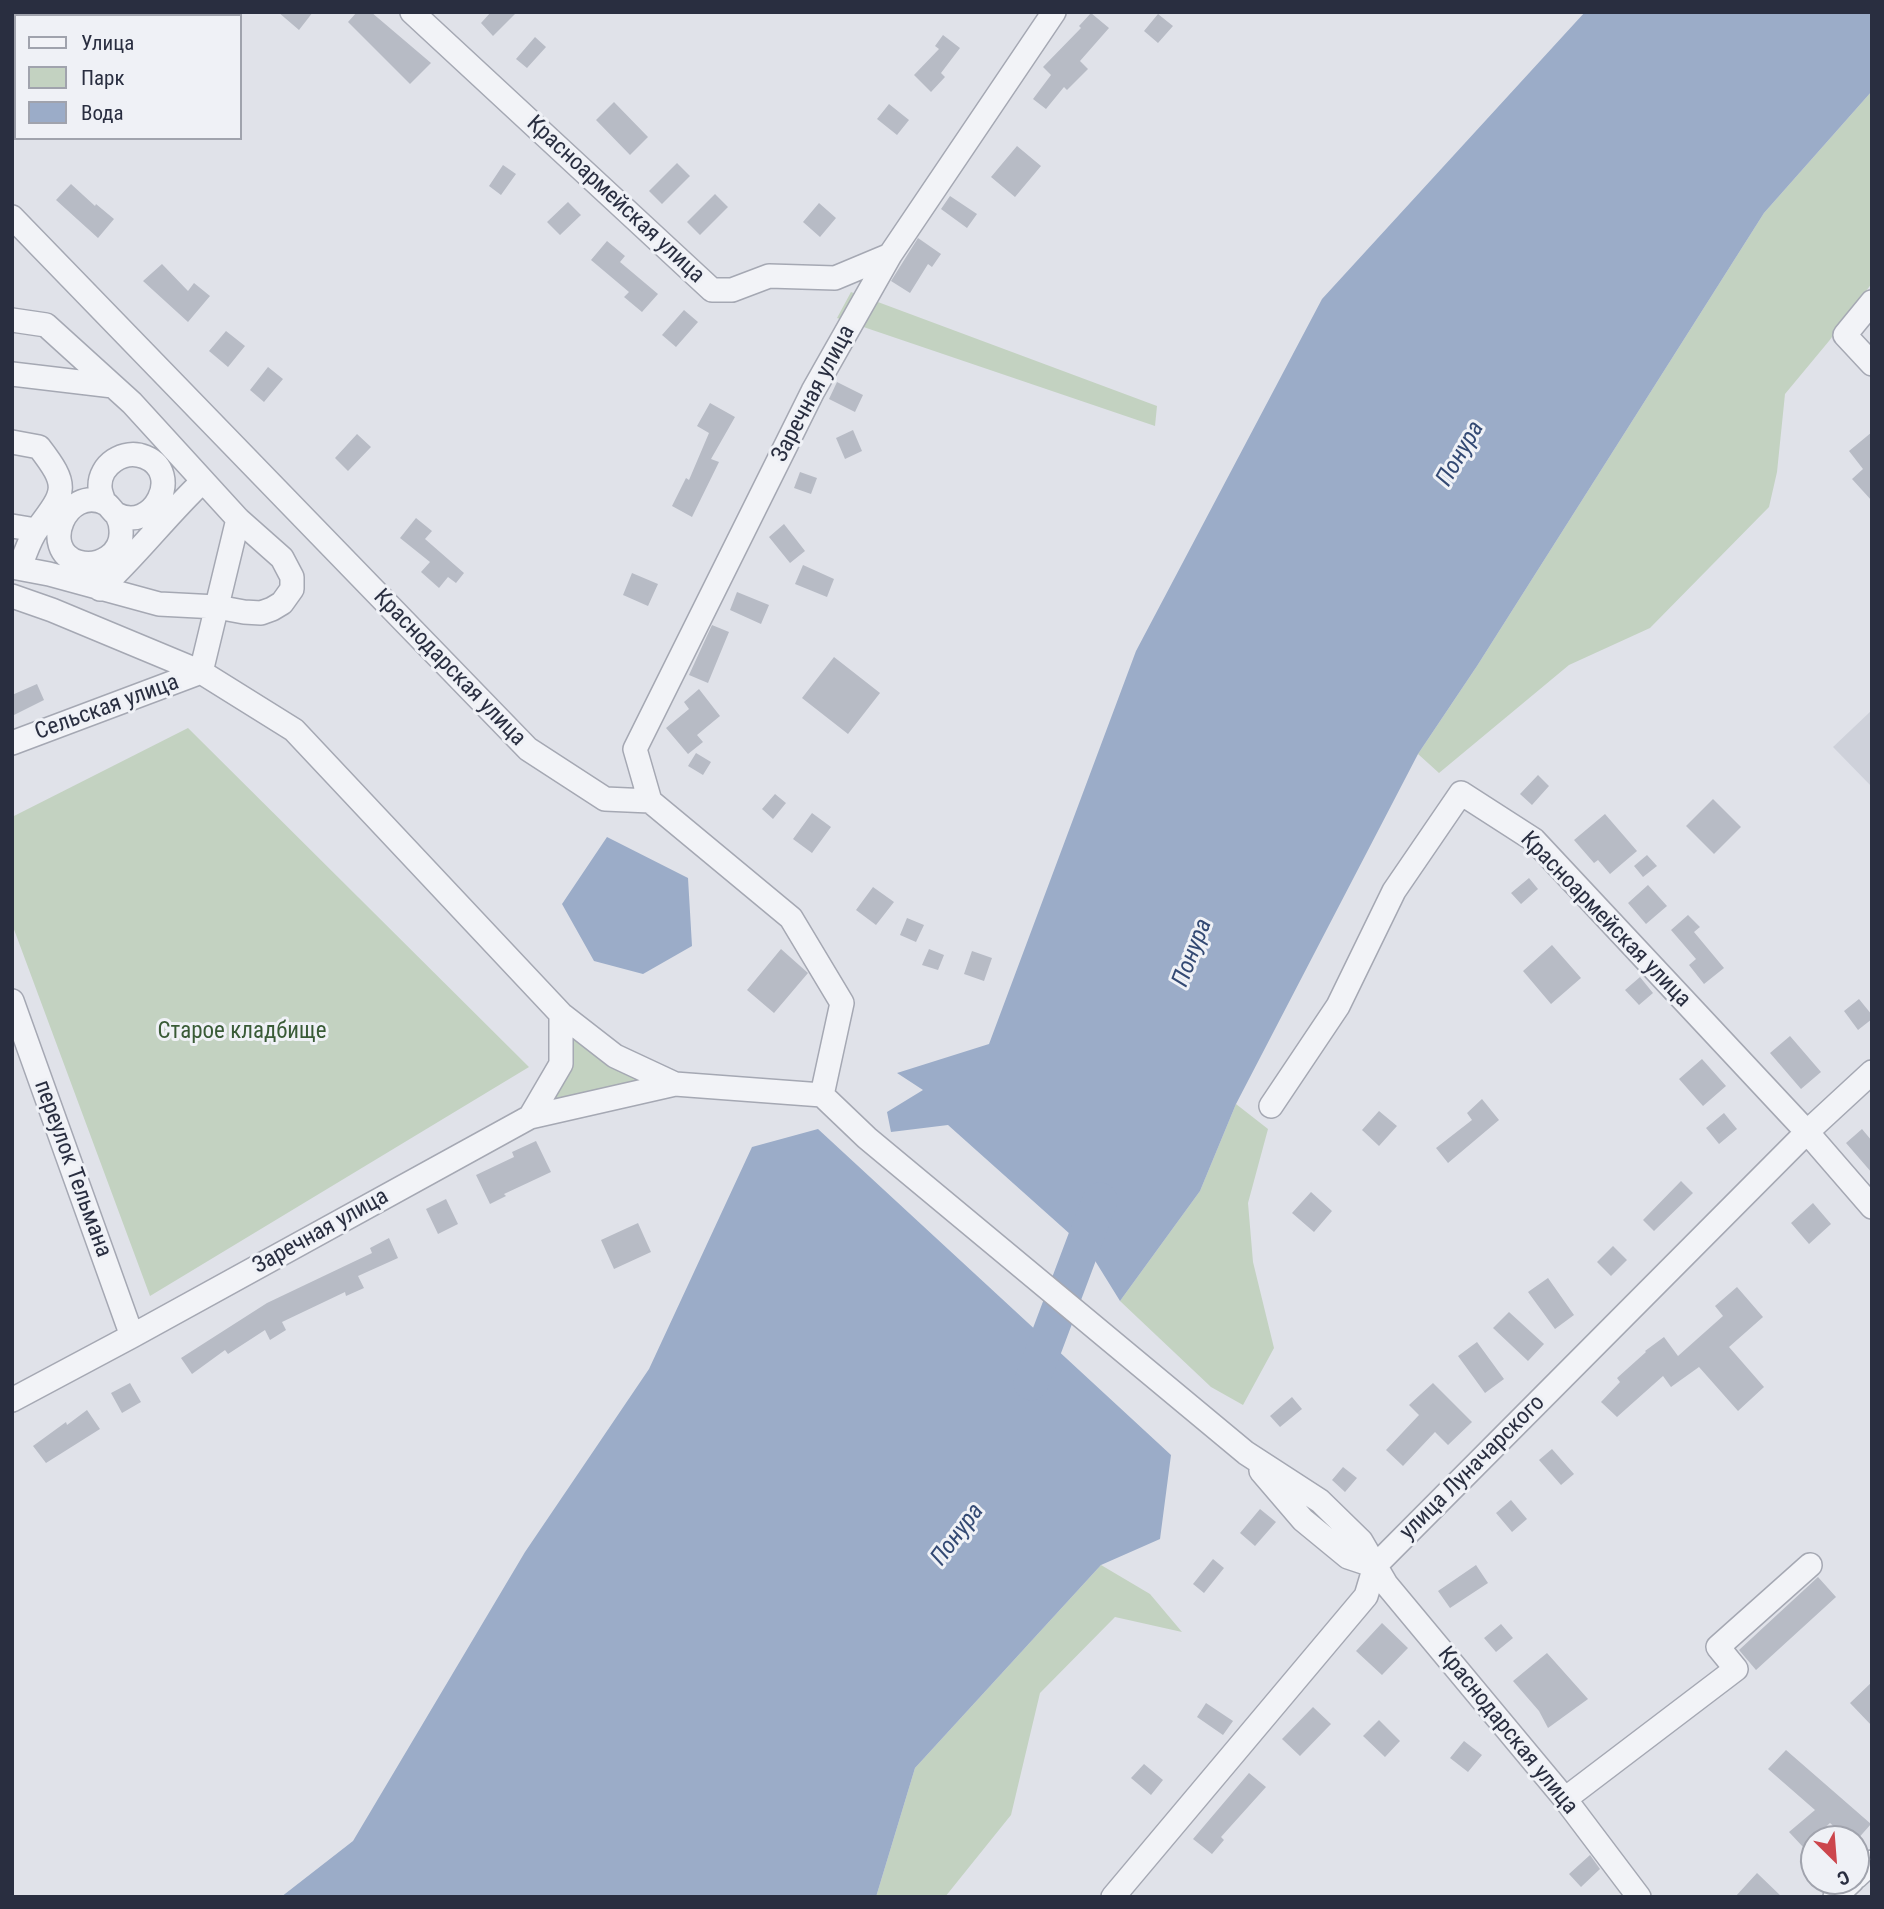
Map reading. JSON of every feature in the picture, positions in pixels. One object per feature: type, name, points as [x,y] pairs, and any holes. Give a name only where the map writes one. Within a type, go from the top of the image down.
[{"type":"street","name":"Красноармейская улица","points":[[412,12],[712,290],[732,290],[769,276],[835,278],[890,255]]},
{"type":"street","name":"Заречная улица","points":[[650,801],[635,749],[813,391],[890,255],[1055,12]]},
{"type":"street","name":"Краснодарская улица","points":[[12,217],[528,750],[605,799],[650,801]]},
{"type":"street","points":[[1872,302],[1845,335],[1872,364]]},
{"type":"street","points":[[12,320],[46,325],[113,386],[238,519],[282,558],[292,577],[292,589],[282,603],[261,614],[217,607],[159,604],[49,573],[16,568],[36,530],[58,502],[61,482],[39,447],[12,442]]},
{"type":"street","points":[[12,374],[113,386]]},
{"type":"street","points":[[100,589],[132,559],[177,506],[203,481]]},
{"type":"street","points":[[49,573],[83,562],[107,560],[119,547],[122,531],[111,509],[88,501],[73,506],[61,518],[58,534],[63,550],[83,562],[100,589]]},
{"type":"street","points":[[201,672],[238,519]]},
{"type":"street","points":[[12,526],[36,530]]},
{"type":"street","points":[[12,596],[201,672],[294,730],[561,1014],[615,1056],[675,1084]]},
{"type":"street","name":"Сельская улица","points":[[12,743],[201,672]]},
{"type":"street","name":"Красноармейская улица","points":[[1271,1106],[1338,1006],[1394,891],[1461,793],[1535,841],[1807,1132],[1872,1207]]},
{"type":"street","points":[[650,801],[791,918],[842,1003],[822,1096]]},
{"type":"street","name":"переулок Тельмана","points":[[12,1001],[132,1336]]},
{"type":"street","points":[[530,1117],[561,1064],[561,1014]]},
{"type":"street","name":"улица Луначарского","points":[[1113,1897],[1366,1596],[1375,1566],[1807,1132],[1872,1072]]},
{"type":"street","points":[[530,1117],[675,1084],[822,1096],[867,1138],[1246,1453],[1303,1520],[1348,1557],[1375,1566]]},
{"type":"street","name":"Заречная улица","points":[[12,1400],[530,1117]]},
{"type":"street","points":[[1565,1799],[1736,1669],[1718,1647],[1810,1565]]},
{"type":"street","name":"Краснодарская улица","points":[[1375,1566],[1386,1584],[1565,1799],[1639,1897]]},
{"type":"shaded area","points":[[1872,710],[1872,787],[1833,747]]},
{"type":"green space","points":[[1872,91],[1872,283],[1785,394],[1777,472],[1769,507],[1650,628],[1569,665],[1439,773],[1418,754],[1477,666],[1764,213]]},
{"type":"green space","points":[[851,292],[1157,406],[1155,426],[837,318]]},
{"type":"green space","name":"Старое кладбище","points":[[188,728],[529,1067],[150,1296],[12,924],[12,817]]},
{"type":"green space","points":[[561,1014],[675,1084],[530,1117],[561,1064]]},
{"type":"green space","points":[[1236,1104],[1268,1129],[1248,1203],[1253,1262],[1274,1348],[1243,1405],[1211,1387],[1120,1301],[1200,1191]]},
{"type":"green space","points":[[1101,1565],[1150,1594],[1182,1632],[1115,1617],[1040,1693],[1011,1815],[945,1897],[876,1897],[915,1768]]},
{"type":"water","points":[[1585,12],[1872,12],[1872,91],[1764,213],[1477,666],[1418,754],[1236,1104],[1200,1191],[1120,1301],[1089,1251],[948,1125],[891,1132],[887,1112],[923,1090],[897,1073],[989,1044],[1136,651],[1322,299]]},
{"type":"water","points":[[607,837],[688,878],[692,946],[643,974],[594,961],[562,904]]},
{"type":"water","points":[[818,1129],[1171,1455],[1160,1539],[1101,1565],[915,1768],[876,1897],[281,1897],[353,1841],[525,1552],[649,1369],[752,1147]]},
{"type":"building","points":[[278,12],[313,12],[299,30]]},
{"type":"building","points":[[357,12],[371,12],[431,63],[410,84],[348,22]]},
{"type":"building","points":[[491,12],[517,12],[493,36],[481,23]]},
{"type":"building","points":[[1091,13],[1109,28],[1080,61],[1088,69],[1067,90],[1064,87],[1046,109],[1033,99],[1051,75],[1043,67],[1081,28],[1079,26]]},
{"type":"building","points":[[1158,14],[1173,26],[1158,43],[1144,31]]},
{"type":"building","points":[[943,35],[960,48],[941,73],[945,77],[931,92],[914,75],[939,49],[935,46]]},
{"type":"building","points":[[535,37],[546,47],[527,68],[516,59]]},
{"type":"building","points":[[614,102],[648,137],[630,155],[596,120]]},
{"type":"building","points":[[889,104],[909,120],[897,135],[877,119]]},
{"type":"building","points":[[1017,146],[1041,166],[1015,197],[991,177]]},
{"type":"building","points":[[677,163],[690,176],[662,204],[649,191]]},
{"type":"building","points":[[503,165],[516,174],[501,195],[489,186]]},
{"type":"building","points":[[71,184],[114,219],[98,238],[56,200]]},
{"type":"building","points":[[715,194],[728,207],[700,235],[687,222]]},
{"type":"building","points":[[950,196],[977,214],[967,228],[941,209]]},
{"type":"building","points":[[568,202],[581,215],[560,235],[547,222]]},
{"type":"building","points":[[819,203],[836,218],[820,237],[803,222]]},
{"type":"building","points":[[918,238],[941,254],[932,267],[928,264],[910,293],[891,281]]},
{"type":"building","points":[[607,241],[625,256],[620,262],[658,294],[642,312],[624,297],[629,292],[591,260]]},
{"type":"building","points":[[162,264],[188,291],[194,283],[210,296],[188,322],[143,281]]},
{"type":"building","points":[[684,310],[698,322],[676,347],[662,335]]},
{"type":"building","points":[[226,331],[245,346],[228,367],[209,351]]},
{"type":"building","points":[[268,367],[283,379],[264,402],[250,390]]},
{"type":"building","points":[[837,382],[863,395],[855,412],[829,399]]},
{"type":"building","points":[[710,403],[735,417],[711,459],[719,462],[692,517],[672,506],[686,478],[689,480],[709,433],[697,426]]},
{"type":"building","points":[[853,430],[862,451],[845,459],[836,438]]},
{"type":"building","points":[[1872,432],[1872,501],[1852,479],[1863,469],[1849,451]]},
{"type":"building","points":[[357,434],[371,447],[348,471],[335,458]]},
{"type":"building","points":[[800,472],[817,478],[811,494],[794,488]]},
{"type":"building","points":[[416,518],[432,531],[425,539],[464,573],[456,583],[448,577],[439,588],[421,572],[430,562],[400,538]]},
{"type":"building","points":[[784,524],[805,551],[790,563],[769,537]]},
{"type":"building","points":[[803,565],[834,579],[827,597],[795,584]]},
{"type":"building","points":[[632,573],[658,584],[648,606],[623,595]]},
{"type":"building","points":[[737,592],[769,605],[761,624],[730,610]]},
{"type":"building","points":[[712,625],[729,632],[708,683],[689,675]]},
{"type":"building","points":[[834,657],[880,693],[848,734],[802,698]]},
{"type":"building","points":[[37,684],[44,700],[12,716],[12,695]]},
{"type":"building","points":[[699,689],[720,716],[697,735],[703,742],[688,754],[666,728],[689,709],[684,702]]},
{"type":"building","points":[[696,753],[711,762],[703,775],[688,766]]},
{"type":"building","points":[[1538,775],[1549,786],[1532,805],[1520,794]]},
{"type":"building","points":[[775,794],[786,803],[773,819],[762,809]]},
{"type":"building","points":[[1713,799],[1741,827],[1714,854],[1686,826]]},
{"type":"building","points":[[812,813],[831,827],[812,853],[793,839]]},
{"type":"building","points":[[1605,814],[1637,851],[1610,874],[1598,860],[1594,863],[1574,840]]},
{"type":"building","points":[[1647,855],[1657,866],[1643,877],[1634,866]]},
{"type":"building","points":[[1529,878],[1538,889],[1521,904],[1511,893]]},
{"type":"building","points":[[1648,885],[1667,906],[1646,924],[1628,903]]},
{"type":"building","points":[[873,887],[894,902],[876,925],[856,910]]},
{"type":"building","points":[[1688,915],[1700,927],[1694,932],[1724,968],[1704,984],[1689,965],[1696,959],[1671,930]]},
{"type":"building","points":[[907,918],[924,925],[916,942],[900,935]]},
{"type":"building","points":[[1552,945],[1581,978],[1551,1004],[1523,971]]},
{"type":"building","points":[[781,949],[808,973],[774,1013],[747,990]]},
{"type":"building","points":[[929,949],[944,955],[938,970],[922,965]]},
{"type":"building","points":[[972,951],[992,958],[984,981],[964,974]]},
{"type":"building","points":[[1640,977],[1653,993],[1639,1005],[1625,990]]},
{"type":"building","points":[[1859,999],[1872,1015],[1872,1019],[1858,1030],[1844,1011]]},
{"type":"building","points":[[1790,1036],[1821,1072],[1801,1089],[1770,1053]]},
{"type":"building","points":[[1702,1059],[1726,1086],[1703,1106],[1679,1079]]},
{"type":"building","points":[[1482,1099],[1499,1120],[1448,1163],[1436,1148],[1472,1120],[1467,1113]]},
{"type":"building","points":[[1379,1111],[1397,1126],[1379,1146],[1362,1130]]},
{"type":"building","points":[[1724,1113],[1737,1129],[1719,1144],[1706,1128]]},
{"type":"building","points":[[1862,1129],[1872,1141],[1872,1173],[1846,1143]]},
{"type":"building","points":[[536,1141],[551,1172],[504,1194],[506,1196],[490,1204],[476,1175],[514,1157],[512,1152]]},
{"type":"building","points":[[1681,1181],[1693,1193],[1654,1231],[1643,1220]]},
{"type":"building","points":[[1311,1192],[1332,1211],[1314,1232],[1292,1213]]},
{"type":"building","points":[[446,1199],[458,1224],[438,1234],[426,1209]]},
{"type":"building","points":[[1813,1203],[1831,1224],[1809,1244],[1791,1223]]},
{"type":"building","points":[[638,1223],[651,1252],[614,1269],[601,1240]]},
{"type":"building","points":[[389,1238],[398,1258],[358,1276],[364,1288],[346,1296],[345,1292],[282,1322],[286,1330],[270,1340],[265,1330],[228,1354],[225,1350],[192,1374],[181,1358],[267,1303],[372,1253],[370,1248]]},
{"type":"building","points":[[1613,1246],[1627,1260],[1611,1276],[1597,1262]]},
{"type":"building","points":[[1548,1278],[1574,1315],[1555,1329],[1528,1292]]},
{"type":"building","points":[[1737,1287],[1763,1317],[1729,1347],[1764,1387],[1738,1411],[1699,1367],[1671,1387],[1663,1376],[1617,1417],[1601,1402],[1620,1382],[1617,1378],[1664,1337],[1678,1356],[1723,1316],[1715,1306]]},
{"type":"building","points":[[1509,1312],[1544,1344],[1528,1361],[1493,1328]]},
{"type":"building","points":[[1477,1342],[1504,1379],[1485,1393],[1458,1356]]},
{"type":"building","points":[[130,1383],[141,1402],[122,1413],[111,1393]]},
{"type":"building","points":[[1433,1383],[1472,1422],[1448,1445],[1435,1432],[1403,1466],[1386,1450],[1419,1415],[1409,1405]]},
{"type":"building","points":[[1292,1397],[1302,1409],[1280,1427],[1270,1416]]},
{"type":"building","points":[[87,1410],[100,1429],[46,1463],[33,1446]]},
{"type":"building","points":[[1552,1449],[1574,1474],[1561,1485],[1539,1460]]},
{"type":"building","points":[[1343,1467],[1357,1478],[1345,1492],[1332,1480]]},
{"type":"building","points":[[1511,1500],[1527,1519],[1512,1532],[1496,1513]]},
{"type":"building","points":[[1260,1509],[1276,1522],[1255,1546],[1240,1533]]},
{"type":"building","points":[[1213,1559],[1224,1568],[1204,1593],[1193,1584]]},
{"type":"building","points":[[1476,1565],[1488,1583],[1450,1608],[1438,1591]]},
{"type":"building","points":[[1818,1577],[1836,1597],[1756,1670],[1739,1650]]},
{"type":"building","points":[[1382,1623],[1408,1648],[1382,1675],[1356,1651]]},
{"type":"building","points":[[1501,1624],[1513,1638],[1496,1652],[1484,1638]]},
{"type":"building","points":[[1547,1653],[1588,1699],[1548,1728],[1539,1711],[1513,1681]]},
{"type":"building","points":[[1872,1682],[1872,1726],[1850,1703]]},
{"type":"building","points":[[1206,1703],[1233,1721],[1223,1735],[1197,1717]]},
{"type":"building","points":[[1313,1707],[1331,1724],[1300,1756],[1282,1739]]},
{"type":"building","points":[[1379,1720],[1400,1741],[1385,1757],[1363,1736]]},
{"type":"building","points":[[1464,1741],[1482,1755],[1468,1772],[1450,1758]]},
{"type":"building","points":[[1786,1750],[1871,1824],[1800,1825],[1800,1844],[1789,1832],[1815,1810],[1768,1769]]},
{"type":"building","points":[[1144,1764],[1163,1780],[1151,1795],[1131,1778]]},
{"type":"building","points":[[1249,1773],[1266,1787],[1221,1837],[1224,1840],[1212,1854],[1193,1839]]},
{"type":"building","points":[[1590,1855],[1600,1869],[1581,1887],[1569,1874]]},
{"type":"building","points":[[1757,1873],[1782,1897],[1735,1897]]},
{"type":"waterway","name":"Понура","points":[[1031,1383],[1100,1200]]}]
